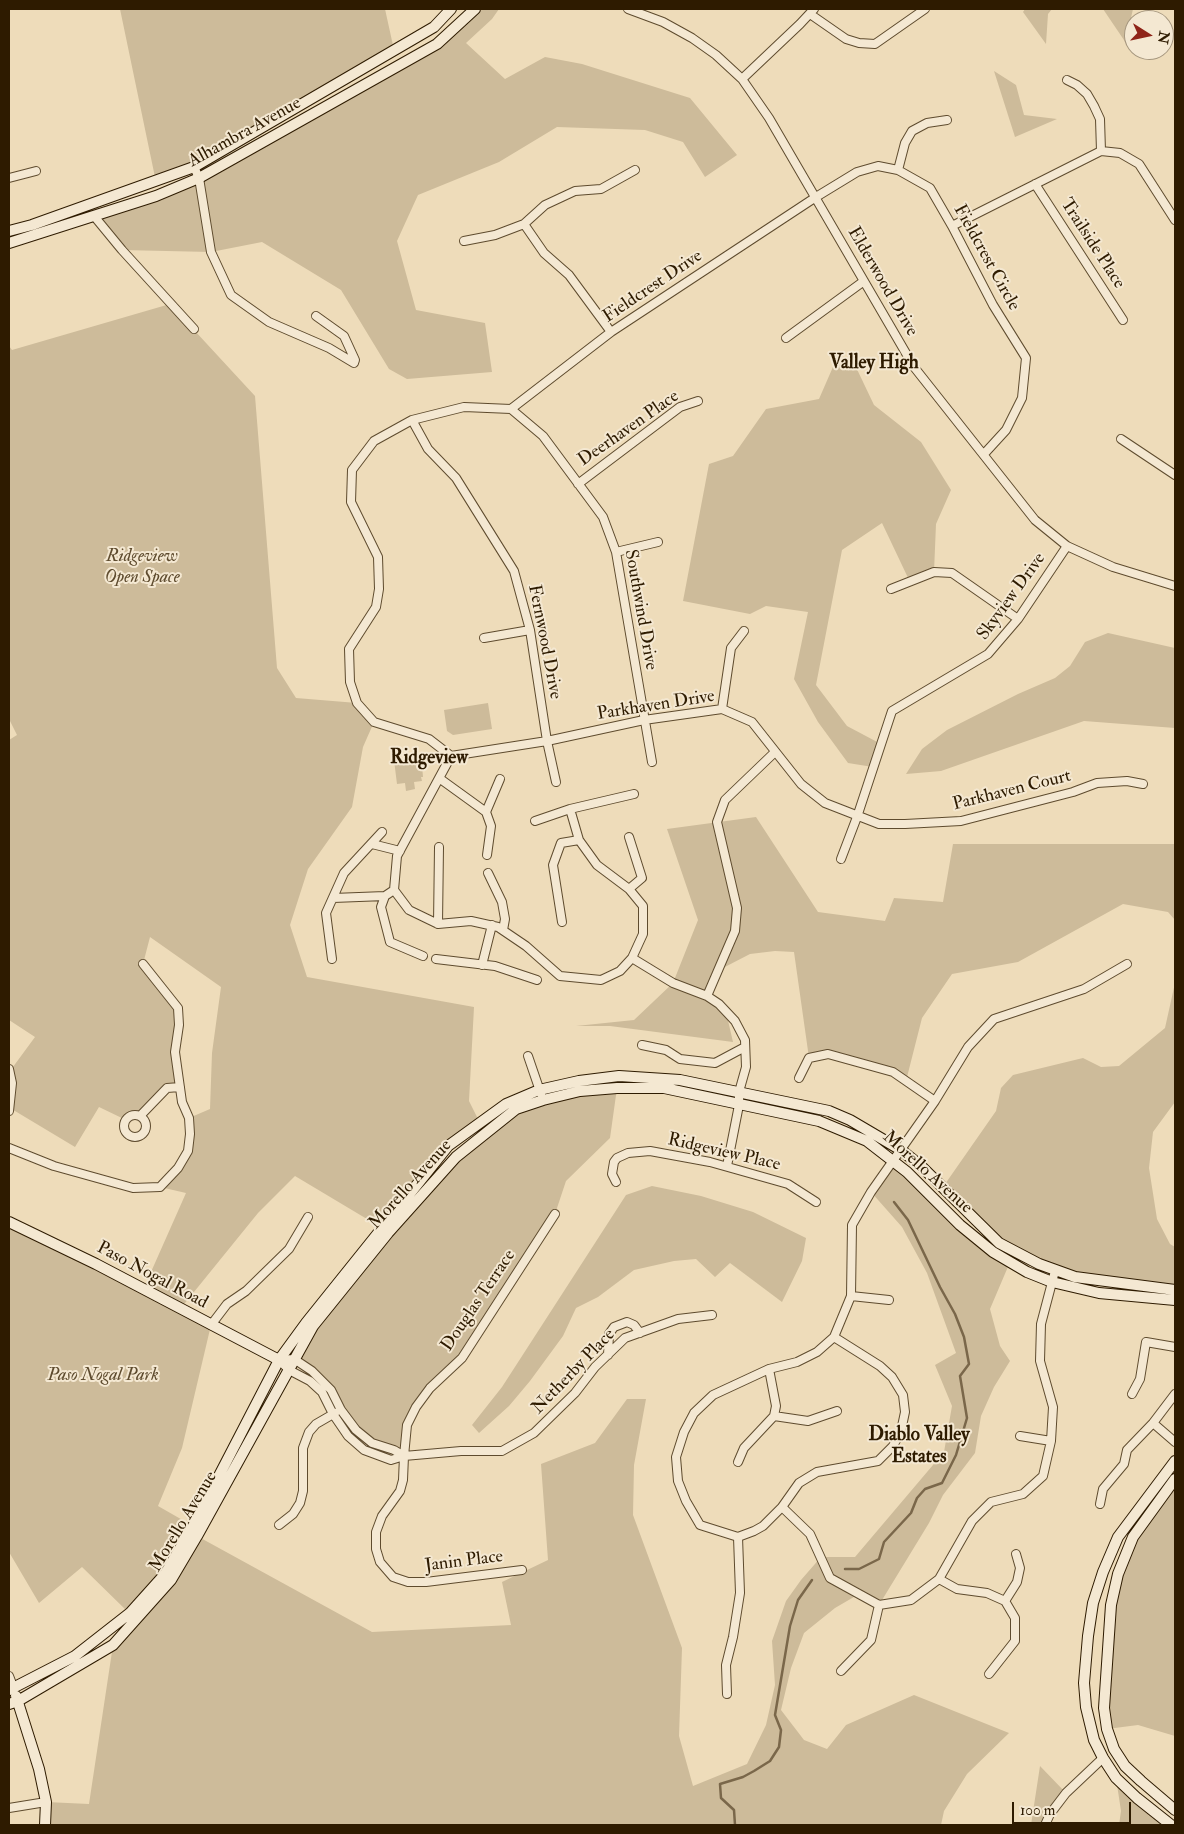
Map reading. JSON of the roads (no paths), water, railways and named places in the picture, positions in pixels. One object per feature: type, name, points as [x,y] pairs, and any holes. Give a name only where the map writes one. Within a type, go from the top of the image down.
[{"type":"street","name":"Alhambra Avenue","points":[[9,232],[194,167],[434,27],[451,9]]},
{"type":"street","name":"Alhambra Avenue","points":[[9,243],[156,196],[198,178],[437,44],[475,9]]},
{"type":"street","name":"Elderwood Drive","points":[[628,9],[663,22],[692,38],[716,55],[742,79],[769,118],[914,368],[1035,520],[1067,546],[1112,567],[1175,586]]},
{"type":"street","points":[[742,79],[812,11],[846,39],[859,43],[875,44],[925,9]]},
{"type":"street","points":[[1067,80],[1077,85],[1087,94],[1094,106],[1100,119],[1101,151]]},
{"type":"street","points":[[898,170],[905,143],[912,131],[927,122],[947,120]]},
{"type":"street","points":[[952,226],[1101,151],[1120,153],[1139,164],[1175,220]]},
{"type":"street","name":"Fieldcrest Circle","points":[[816,197],[857,172],[878,166],[898,170],[930,188],[993,305],[1026,358],[1022,398],[1006,430],[984,454]]},
{"type":"street","points":[[194,167],[198,178],[212,252],[231,295],[268,322],[329,348],[354,363],[355,360],[344,336],[316,316]]},
{"type":"street","points":[[464,241],[495,235],[524,224],[545,206],[575,191],[601,189],[636,170]]},
{"type":"street","points":[[9,178],[36,171]]},
{"type":"street","name":"Trailside Place","points":[[1035,184],[1123,320]]},
{"type":"street","name":"Fieldcrest Drive","points":[[511,409],[611,332],[816,197]]},
{"type":"street","points":[[94,216],[122,250],[194,329]]},
{"type":"street","points":[[524,224],[544,253],[569,275],[611,332]]},
{"type":"street","points":[[786,338],[864,281]]},
{"type":"street","name":"Deerhaven Place","points":[[578,484],[680,407],[698,401]]},
{"type":"street","points":[[511,409],[464,407],[412,420],[374,441],[352,470],[351,502],[378,557],[380,589],[376,607],[349,648],[350,682],[357,703],[374,722],[428,739],[451,756],[397,856],[394,890],[409,910],[438,924],[472,921],[492,925],[503,930],[526,946],[560,976],[601,980],[620,971],[632,958],[643,934],[643,906],[629,889],[597,865],[579,840],[570,809]]},
{"type":"street","name":"Southwind Drive","points":[[511,409],[543,436],[602,517],[616,552],[652,762]]},
{"type":"street","name":"Fernwood Drive","points":[[412,420],[428,449],[456,478],[514,571],[530,630],[547,741],[556,782]]},
{"type":"street","points":[[1121,439],[1175,475]]},
{"type":"street","points":[[616,552],[658,542]]},
{"type":"street","name":"Skyview Drive","points":[[841,859],[892,711],[988,654],[1018,619],[1067,546]]},
{"type":"street","points":[[891,589],[934,572],[952,573],[1018,619]]},
{"type":"street","points":[[484,638],[530,630]]},
{"type":"street","points":[[722,709],[731,648],[744,631]]},
{"type":"street","name":"Parkhaven Drive","points":[[451,756],[547,741],[644,720],[722,709],[752,722],[801,784],[825,803],[857,817]]},
{"type":"street","points":[[707,996],[735,932],[737,908],[717,822],[725,800],[775,752]]},
{"type":"street","points":[[439,778],[486,812],[490,826],[487,855]]},
{"type":"street","points":[[486,812],[500,778]]},
{"type":"street","name":"Parkhaven Court","points":[[857,817],[879,824],[961,821],[1073,792],[1097,783],[1127,781],[1144,784]]},
{"type":"street","points":[[535,820],[570,809],[634,794]]},
{"type":"street","points":[[332,959],[326,913],[344,873],[382,832]]},
{"type":"street","points":[[629,837],[642,878],[629,889]]},
{"type":"street","points":[[562,922],[552,865],[561,843],[579,840]]},
{"type":"street","points":[[372,844],[400,851]]},
{"type":"street","points":[[438,924],[439,847]]},
{"type":"street","points":[[488,873],[502,902],[505,918],[503,930]]},
{"type":"street","points":[[333,898],[385,896],[394,890]]},
{"type":"street","points":[[385,896],[381,907],[390,942],[423,956]]},
{"type":"street","points":[[482,965],[492,925]]},
{"type":"street","points":[[632,958],[673,983],[707,996],[719,1004],[735,1021],[744,1040],[746,1067],[739,1092],[739,1105],[728,1166]]},
{"type":"street","points":[[436,959],[495,966],[537,980]]},
{"type":"street","points":[[9,1148],[54,1166],[133,1188],[160,1187],[178,1168],[188,1151],[190,1134],[189,1118],[182,1102],[175,1052],[179,1024],[178,1008],[142,964]]},
{"type":"street","points":[[834,1337],[880,1366],[892,1376],[903,1395],[905,1412],[901,1431],[894,1446],[878,1460],[817,1472],[800,1483],[782,1507],[763,1526],[738,1537],[700,1525],[686,1501],[678,1481],[676,1457],[684,1432],[694,1413],[713,1395],[769,1369],[797,1362],[817,1352],[834,1337],[851,1296],[852,1225],[871,1192],[935,1101],[968,1047],[994,1019],[1084,989],[1127,964]]},
{"type":"street","points":[[642,1046],[666,1050],[680,1059],[715,1063],[745,1046]]},
{"type":"street","points":[[799,1078],[809,1058],[828,1054],[893,1072],[935,1101]]},
{"type":"street","points":[[528,1056],[543,1100]]},
{"type":"street","points":[[9,1069],[12,1083],[9,1111]]},
{"type":"street","name":"Morello Avenue","points":[[11,1689],[82,1651],[130,1613],[165,1574],[193,1526],[279,1360],[448,1146],[506,1104],[539,1090],[578,1080],[619,1076],[680,1080],[828,1111],[850,1120],[901,1150],[921,1166],[999,1243],[1055,1271],[1075,1277],[1175,1290]]},
{"type":"street","points":[[140,1116],[167,1088],[180,1086]]},
{"type":"street","name":"Morello Avenue","points":[[13,1702],[112,1644],[171,1580],[313,1326],[388,1233],[456,1157],[516,1109],[580,1091],[617,1088],[664,1088],[819,1121],[867,1141],[893,1161],[960,1225],[992,1252],[1027,1272],[1052,1282],[1099,1293],[1175,1300]]},
{"type":"street","name":"Ridgeview Place","points":[[616,1182],[612,1174],[614,1162],[617,1158],[628,1153],[650,1151],[728,1166],[788,1184],[816,1202]]},
{"type":"street","name":"Douglas Terrace","points":[[404,1456],[407,1425],[416,1406],[430,1388],[462,1358],[555,1214]]},
{"type":"street","points":[[211,1325],[227,1304],[246,1291],[289,1249],[308,1216]]},
{"type":"street","name":"Paso Nogal Road","points":[[9,1222],[87,1260],[279,1360]]},
{"type":"street","points":[[782,1507],[810,1534],[830,1578],[879,1605],[910,1600],[939,1578],[972,1521],[991,1502],[1023,1494],[1042,1476],[1051,1441],[1053,1407],[1040,1360],[1041,1324],[1055,1271]]},
{"type":"street","points":[[851,1296],[889,1300]]},
{"type":"street","name":"Netherby Place","points":[[279,1360],[289,1370],[310,1381],[322,1392],[333,1414],[348,1436],[364,1450],[391,1460],[404,1456],[461,1451],[502,1451],[534,1433],[575,1393],[595,1367],[625,1338],[678,1318],[712,1315]]},
{"type":"street","points":[[608,1355],[609,1334],[614,1327],[627,1322],[634,1325],[640,1333]]},
{"type":"street","points":[[1132,1394],[1140,1379],[1146,1342],[1175,1347]]},
{"type":"street","points":[[279,1360],[294,1359],[312,1371],[331,1390],[356,1430],[372,1443],[394,1450],[404,1456]]},
{"type":"street","points":[[738,1462],[744,1448],[774,1416],[776,1406],[769,1369]]},
{"type":"street","points":[[1100,1504],[1102,1489],[1124,1464],[1128,1450],[1153,1423],[1175,1394]]},
{"type":"street","points":[[279,1525],[293,1514],[300,1503],[303,1491],[304,1448],[309,1432],[316,1424],[342,1410]]},
{"type":"street","points":[[774,1416],[808,1421],[838,1411]]},
{"type":"street","points":[[1153,1423],[1175,1442]]},
{"type":"street","points":[[1020,1436],[1051,1441]]},
{"type":"street","name":"Janin Place","points":[[404,1456],[403,1480],[400,1491],[382,1516],[376,1532],[376,1549],[380,1562],[393,1577],[408,1582],[426,1582],[522,1570]]},
{"type":"street","points":[[1171,1825],[1137,1798],[1116,1778],[1103,1758],[1094,1740],[1086,1707],[1084,1683],[1093,1603],[1103,1572],[1118,1537],[1175,1461]]},
{"type":"street","points":[[1175,1479],[1133,1537],[1118,1574],[1110,1613],[1104,1708],[1109,1736],[1114,1749],[1125,1766],[1175,1810]]},
{"type":"street","points":[[727,1694],[726,1665],[734,1637],[740,1593],[738,1537]]},
{"type":"street","points":[[1005,1601],[1016,1582],[1020,1568],[1016,1554]]},
{"type":"street","points":[[939,1578],[956,1589],[987,1593],[1005,1601],[1015,1618],[1015,1641],[989,1674]]},
{"type":"street","points":[[841,1671],[871,1640],[879,1605]]},
{"type":"street","points":[[9,1676],[13,1702],[39,1769],[46,1802],[45,1825]]},
{"type":"street","points":[[1046,1825],[1050,1814],[1066,1793],[1103,1758]]},
{"type":"street","points":[[9,1808],[46,1802]]},
{"type":"waterway","points":[[845,1569],[859,1569],[879,1559],[884,1542],[911,1513],[917,1498],[925,1489],[942,1483],[956,1455],[967,1418],[960,1376],[969,1364],[964,1337],[955,1314],[908,1220],[894,1202]]},
{"type":"waterway","points":[[735,1825],[734,1810],[721,1798],[720,1784],[743,1777],[770,1761],[779,1747],[781,1730],[775,1715],[790,1626],[798,1600],[812,1580]]},
{"type":"district","name":"Valley High","points":[[874,364]]},
{"type":"district","name":"Ridgeview","points":[[429,759]]},
{"type":"district","name":"Diablo Valley Estates","points":[[919,1447]]},
{"type":"park label","name":"Ridgeview Open Space","points":[[142,567]]},
{"type":"park label","name":"Paso Nogal Park","points":[[103,1376]]}]
